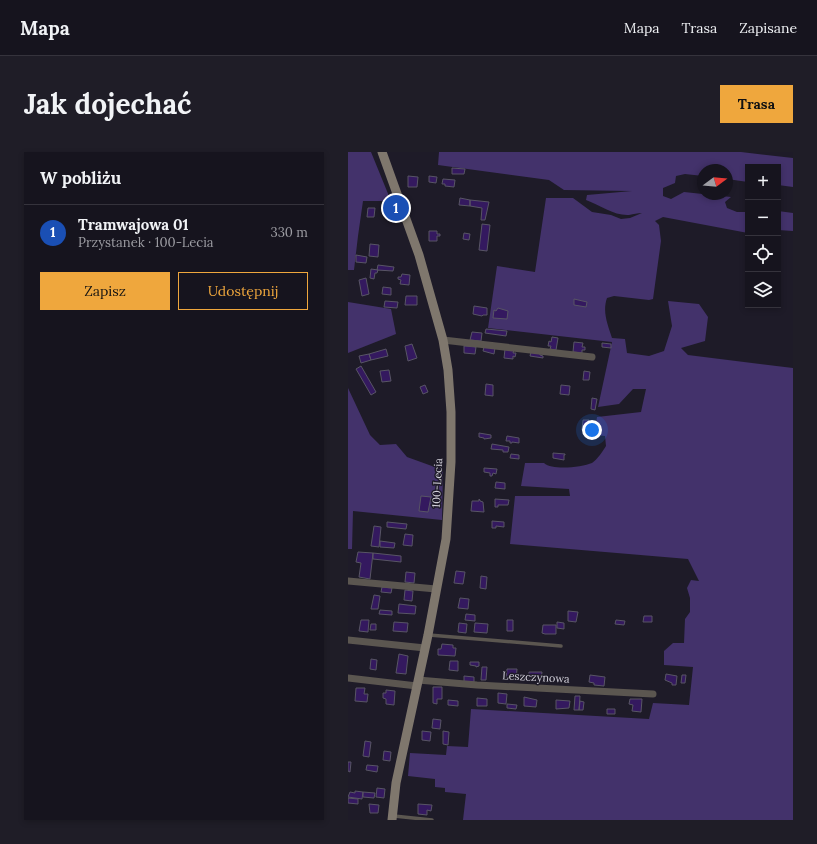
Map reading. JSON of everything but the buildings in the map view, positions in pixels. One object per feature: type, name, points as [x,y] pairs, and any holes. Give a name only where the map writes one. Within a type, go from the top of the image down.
[{"type":"street","name":"100-Lecia","points":[[382,152],[420,255],[443,340],[450,393],[451,462],[446,539],[428,635],[396,783],[392,818]]},
{"type":"street","points":[[443,340],[592,357]]},
{"type":"street","points":[[348,581],[436,589]]},
{"type":"street","points":[[348,640],[425,648]]},
{"type":"street","name":"Leszczynowa","points":[[348,678],[418,683],[653,694]]},
{"type":"lane","points":[[428,635],[561,646]]},
{"type":"lane","points":[[392,818],[432,820]]},
{"type":"shaded area","points":[[348,152],[371,152],[391,201],[363,201],[354,270],[348,270]]},
{"type":"shaded area","points":[[439,152],[741,152],[793,158],[793,187],[781,185],[781,164],[745,164],[745,182],[733,180],[733,164],[697,164],[697,175],[685,174],[676,176],[675,183],[663,188],[663,196],[671,199],[684,192],[697,193],[697,200],[727,200],[725,202],[727,208],[737,212],[745,212],[745,232],[663,217],[655,221],[659,225],[661,241],[653,299],[649,300],[614,296],[607,298],[605,308],[606,318],[612,338],[625,339],[627,353],[649,356],[664,351],[672,326],[668,301],[699,304],[708,317],[705,341],[681,348],[688,355],[793,368],[793,820],[463,820],[466,794],[445,792],[445,788],[435,787],[435,779],[408,776],[410,753],[446,755],[447,746],[468,747],[471,709],[649,719],[653,703],[689,705],[693,667],[664,665],[664,651],[673,643],[684,643],[685,619],[690,612],[690,598],[687,588],[691,580],[699,581],[688,559],[510,544],[515,496],[570,496],[569,489],[521,486],[525,463],[544,463],[561,468],[582,466],[592,463],[598,458],[606,446],[605,436],[594,435],[597,417],[641,412],[646,389],[633,389],[619,404],[598,407],[612,342],[488,328],[497,266],[535,272],[546,198],[573,198],[592,212],[611,215],[621,219],[630,218],[642,213],[629,215],[618,214],[586,200],[587,195],[632,191],[564,190],[549,180],[438,165]]},
{"type":"shaded area","points":[[781,211],[793,213],[793,231],[781,230]]},
{"type":"shaded area","points":[[348,302],[391,309],[396,334],[348,353]]},
{"type":"shaded area","points":[[348,388],[370,435],[380,445],[396,444],[407,457],[443,470],[442,520],[353,511],[352,549],[348,549]]},
{"type":"place","name":"Tramwajowa 01","points":[[396,208]]}]
